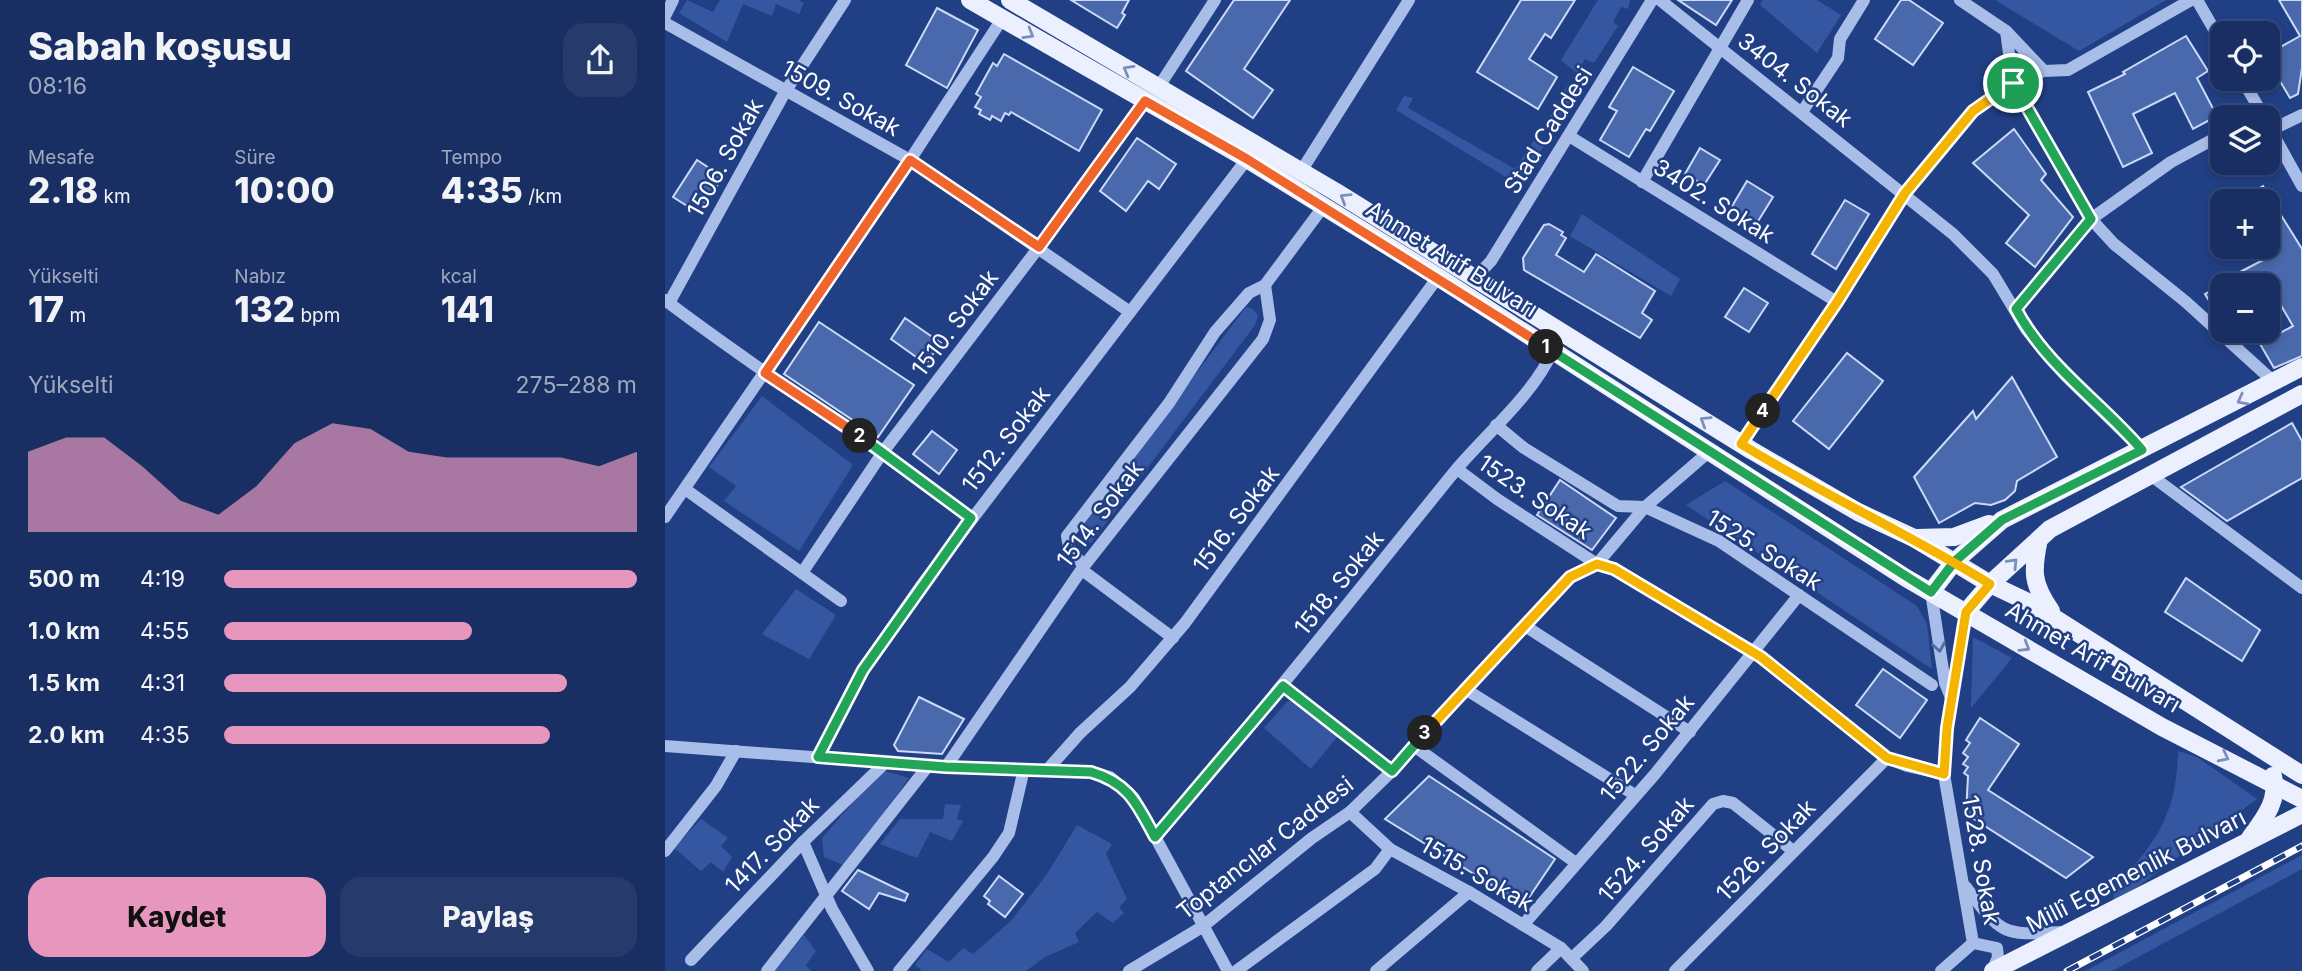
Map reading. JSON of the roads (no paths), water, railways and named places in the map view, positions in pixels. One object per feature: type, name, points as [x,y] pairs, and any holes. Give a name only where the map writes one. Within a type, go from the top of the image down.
[{"type":"main road","name":"Ahmet Arif Bulvarı","points":[[970,0],[1247,159],[1438,277],[1931,592],[2162,727],[2302,799]]},
{"type":"main road","name":"Ahmet Arif Bulvarı","points":[[1019,2],[1475,278],[1741,444],[1858,512],[1914,538],[2057,620],[2302,775]]},
{"type":"main road","points":[[1914,538],[1954,537],[2002,520],[2302,368]]},
{"type":"main road","points":[[1966,612],[1990,584],[2050,529],[2302,394]]},
{"type":"main road","points":[[1931,592],[1954,562],[2002,520]]},
{"type":"main road","points":[[2039,539],[2034,577],[2040,597],[2057,620]]},
{"type":"main road","points":[[2248,841],[2271,807],[2276,784],[2267,752]]},
{"type":"main road","name":"Millî Egemenlik Bulvarı","points":[[1992,971],[2302,814]]},
{"type":"street","points":[[665,16],[673,0]]},
{"type":"street","name":"1506. Sokak","points":[[667,302],[785,92],[845,0]]},
{"type":"street","points":[[1158,88],[1215,0]]},
{"type":"street","points":[[1300,173],[1409,0]]},
{"type":"street","name":"Stad Caddesi","points":[[1475,278],[1491,261],[1652,0]]},
{"type":"street","name":"3404. Sokak","points":[[1660,0],[1905,193],[1993,274],[2026,329],[2066,376],[2142,450]]},
{"type":"street","points":[[1643,182],[1748,0]]},
{"type":"street","points":[[1802,112],[1838,58],[1840,39],[1864,0]]},
{"type":"street","points":[[1960,0],[2006,31],[2045,71]]},
{"type":"street","points":[[1741,444],[1837,302],[1905,193],[1973,111],[2013,83],[2045,71],[2068,70],[2190,0]]},
{"type":"street","points":[[2197,0],[2210,22]]},
{"type":"street","points":[[665,517],[910,160],[1002,19]]},
{"type":"street","name":"1509. Sokak","points":[[665,23],[910,160],[1130,312]]},
{"type":"street","points":[[2006,31],[2013,83],[2091,219],[2114,244],[2186,302],[2274,382]]},
{"type":"street","name":"1510. Sokak","points":[[802,573],[883,452],[1039,247],[1145,101]]},
{"type":"street","points":[[2280,124],[2302,115]]},
{"type":"street","name":"3402. Sokak","points":[[1569,136],[1837,302]]},
{"type":"street","points":[[2016,309],[2091,219],[2171,162],[2210,141]]},
{"type":"street","points":[[2280,147],[2302,186]]},
{"type":"street","name":"1512. Sokak","points":[[818,757],[863,670],[971,518],[1247,159]]},
{"type":"street","points":[[1173,638],[1083,568],[1069,548],[1067,536],[1169,403],[1215,332],[1249,293],[1265,285],[1323,207]]},
{"type":"street","name":"1516. Sokak","points":[[1048,769],[1080,733],[1130,687],[1173,638],[1301,468],[1337,412],[1438,277]]},
{"type":"street","name":"1514. Sokak","points":[[946,767],[1083,568],[1263,339],[1270,320],[1265,285]]},
{"type":"street","points":[[667,302],[765,373],[883,452],[971,518]]},
{"type":"street","name":"1518. Sokak","points":[[1155,837],[1283,686],[1457,469],[1547,363],[1552,352]]},
{"type":"street","name":"1525. Sokak","points":[[1496,425],[1524,448],[1618,506],[1645,507],[1719,541],[1932,685]]},
{"type":"street","name":"Toptancılar Caddesi","points":[[1129,971],[1202,927],[1312,838],[1350,812],[1392,771],[1570,577],[1597,564],[1645,507],[1711,450]]},
{"type":"street","name":"1523. Sokak","points":[[1457,469],[1497,499],[1597,564],[1614,569],[1753,652],[1887,758],[1944,774]]},
{"type":"street","points":[[2149,474],[2298,582]]},
{"type":"street","points":[[685,489],[841,601]]},
{"type":"street","points":[[1931,592],[1945,683],[1953,700]]},
{"type":"street","name":"1522. Sokak","points":[[1523,925],[1690,732],[1799,595]]},
{"type":"street","name":"1528. Sokak","points":[[1941,971],[1973,943],[1944,774],[1947,728],[1966,612]]},
{"type":"street","points":[[1525,625],[1690,732]]},
{"type":"street","points":[[1283,686],[1392,771]]},
{"type":"street","points":[[1465,689],[1635,795]]},
{"type":"street","points":[[665,746],[928,766],[1048,769],[1091,772],[1111,777],[1134,798],[1228,971]]},
{"type":"street","points":[[1414,746],[1576,863]]},
{"type":"street","points":[[665,851],[716,786],[736,751]]},
{"type":"street","name":"1526. Sokak","points":[[1675,971],[1756,892],[1792,850],[1887,758]]},
{"type":"street","name":"1417. Sokak","points":[[691,960],[803,842],[886,762]]},
{"type":"street","points":[[767,971],[928,766]]},
{"type":"street","points":[[899,971],[993,857],[1009,832],[1024,769]]},
{"type":"street","name":"1524. Sokak","points":[[1572,958],[1606,926],[1713,804],[1723,801],[1733,803],[1792,850]]},
{"type":"street","name":"1515. Sokak","points":[[1350,812],[1390,849],[1469,892],[1561,948],[1583,971]]},
{"type":"street","points":[[803,842],[825,895],[868,971]]},
{"type":"street","points":[[1236,971],[1375,869],[1390,849]]},
{"type":"street","points":[[1964,884],[2003,930],[2023,934],[2066,932]]},
{"type":"street","points":[[1376,971],[1469,892]]},
{"type":"street","points":[[1973,943],[1997,948],[1998,957],[1992,971]]},
{"type":"street","points":[[1537,971],[1561,948]]},
{"type":"railway","points":[[2067,971],[2302,846]]}]
